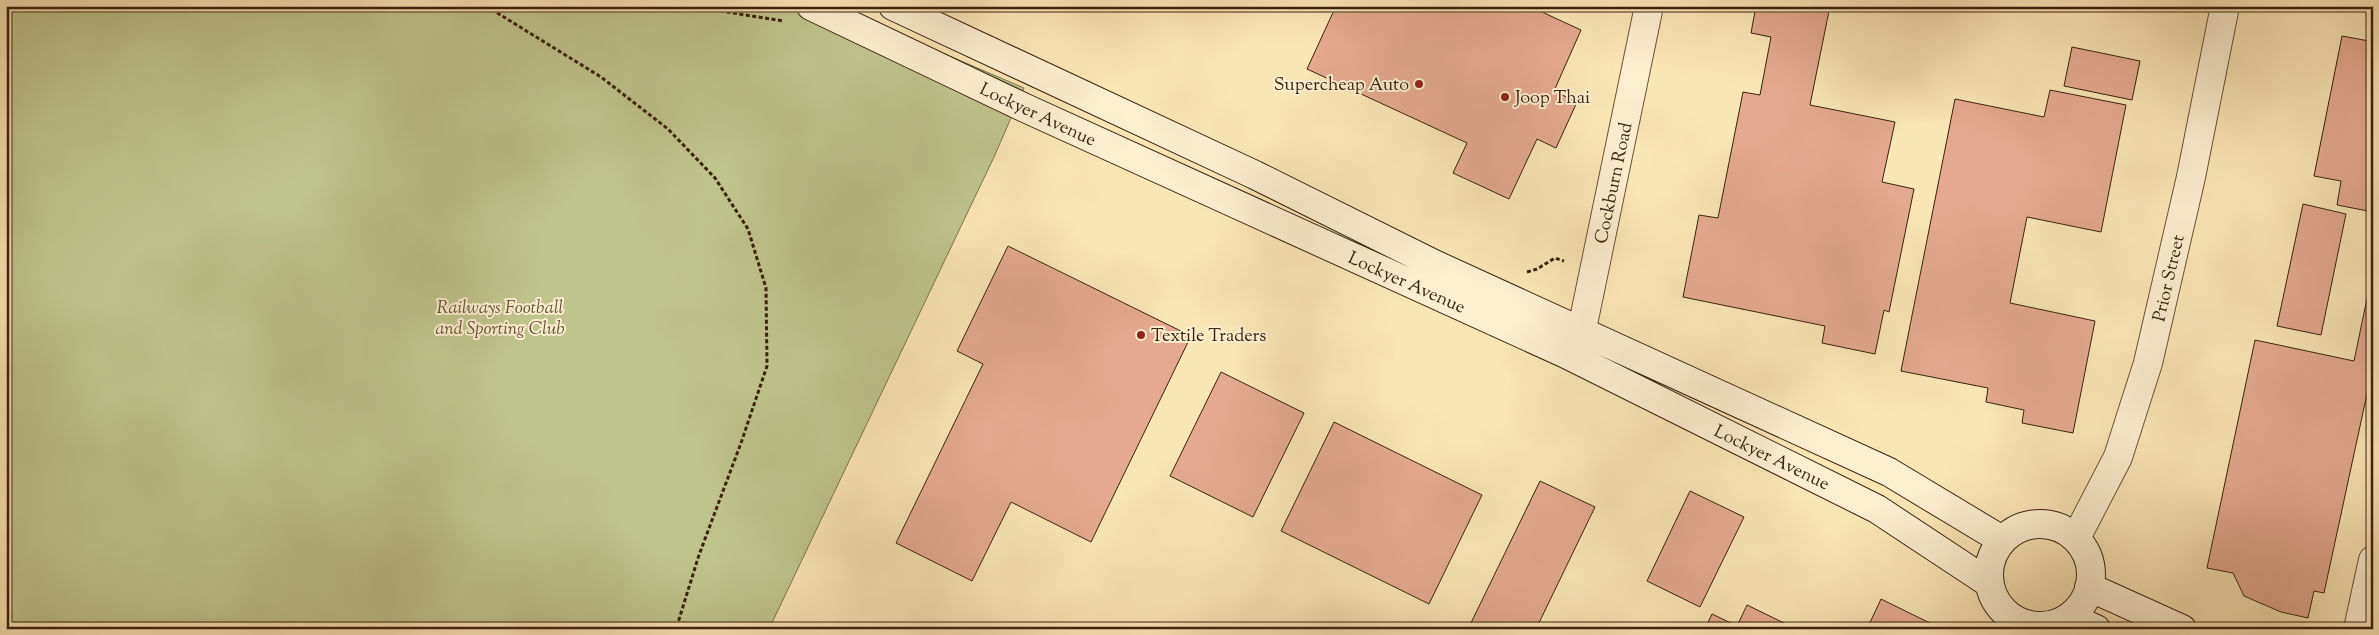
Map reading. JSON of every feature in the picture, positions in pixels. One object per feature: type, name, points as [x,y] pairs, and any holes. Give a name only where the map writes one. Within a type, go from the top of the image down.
[{"type":"main road","name":"Lockyer Avenue","points":[[811,6],[1025,108],[1576,359],[1877,509],[1989,583]]},
{"type":"main road","name":"Lockyer Avenue","points":[[892,6],[1255,175],[1434,264],[1889,472],[2002,540]]},
{"type":"main road","name":"Cockburn Road","points":[[1576,359],[1580,331],[1609,204],[1649,6]]},
{"type":"main road","name":"Prior Street","points":[[2076,538],[2118,457],[2148,363],[2191,177],[2225,6]]},
{"type":"main road","points":[[2038,523],[2058,527],[2076,538],[2086,552],[2090,570],[2089,587],[2082,604],[2070,617],[2051,625],[2010,624],[1997,604],[1989,583],[1990,560],[2002,540],[2018,528],[2038,523]]},
{"type":"main road","points":[[2358,629],[2373,560]]},
{"type":"main road","points":[[2089,587],[2182,629]]},
{"type":"main road","points":[[2070,617],[2096,629]]},
{"type":"path","points":[[486,6],[601,77],[668,129],[715,178],[748,229],[766,288],[767,366],[741,443],[699,555],[676,629]]},
{"type":"path","points":[[688,6],[787,21]]},
{"type":"green space","name":"Railways Football and Sporting Club","points":[[6,6],[833,6],[1024,88],[994,157],[769,629],[6,629]]},
{"type":"building","points":[[1336,6],[1529,6],[1581,30],[1554,91],[1577,102],[1556,148],[1537,139],[1509,199],[1453,173],[1467,143],[1307,69]]},
{"type":"building","points":[[1756,6],[1830,6],[1810,105],[1895,122],[1882,182],[1914,189],[1889,312],[1884,310],[1875,354],[1822,343],[1825,326],[1683,297],[1699,215],[1718,218],[1743,92],[1760,95],[1771,37],[1751,33]]},
{"type":"building","points":[[2373,25],[2373,212],[2337,205],[2341,181],[2314,176],[2342,36],[2369,41]]},
{"type":"building","points":[[2072,47],[2140,61],[2132,100],[2064,86]]},
{"type":"building","points":[[2050,90],[2126,105],[2101,232],[2027,217],[2010,303],[2095,321],[2073,433],[2022,423],[2024,410],[1986,402],[1988,388],[1901,371],[1955,99],[2044,117]]},
{"type":"building","points":[[2303,204],[2346,214],[2321,335],[2277,326]]},
{"type":"building","points":[[1008,246],[1191,336],[1091,542],[1011,502],[972,581],[896,543],[983,364],[957,351]]},
{"type":"building","points":[[2370,284],[2373,284],[2373,366],[2324,593],[2314,591],[2308,618],[2281,612],[2244,596],[2233,573],[2207,568],[2255,340],[2354,361]]},
{"type":"building","points":[[1221,372],[1304,413],[1253,517],[1170,476]]},
{"type":"building","points":[[1334,422],[1482,495],[1429,604],[1281,531]]},
{"type":"building","points":[[1540,481],[1595,507],[1536,629],[1468,629]]},
{"type":"building","points":[[1690,491],[1744,517],[1700,607],[1647,581]]},
{"type":"building","points":[[1881,599],[1938,627],[1937,629],[1867,629]]},
{"type":"building","points":[[1747,605],[1797,629],[1705,629],[1712,614],[1737,626]]},
{"type":"place","name":"Supercheap Auto","points":[[1419,84]]},
{"type":"place","name":"Joop Thai","points":[[1505,97]]},
{"type":"place","name":"Textile Traders","points":[[1141,335]]}]
